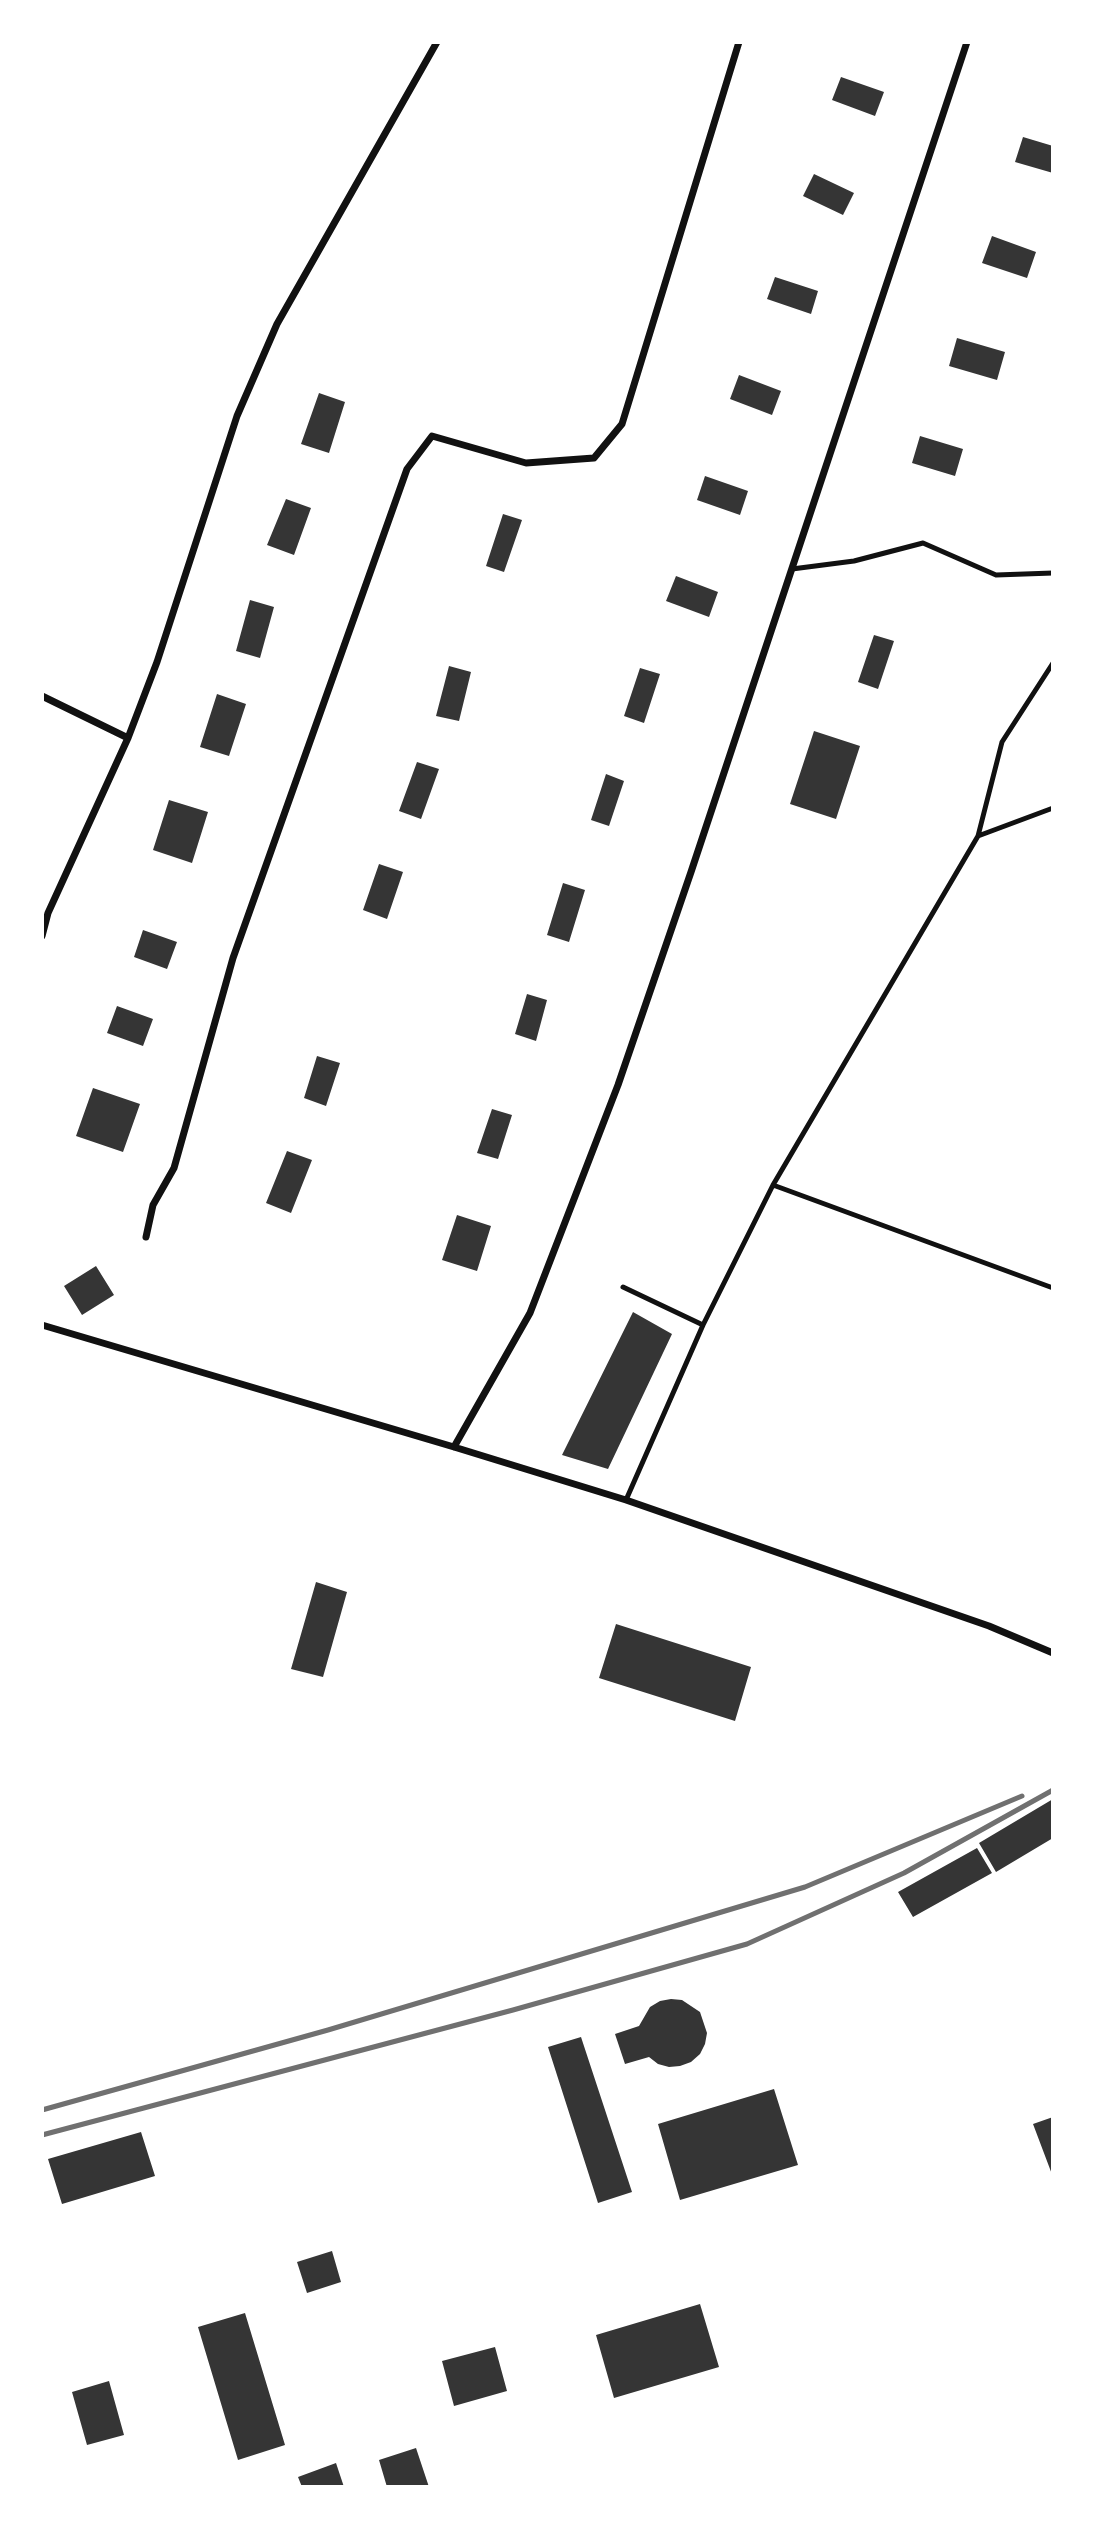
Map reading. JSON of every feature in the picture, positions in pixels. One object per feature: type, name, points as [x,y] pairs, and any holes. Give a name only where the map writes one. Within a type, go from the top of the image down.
[{"type":"street","points":[[42,936],[45,912],[128,737],[157,662],[237,416],[277,324],[437,42]]},
{"type":"street","points":[[146,1237],[153,1205],[174,1168],[233,958],[407,470],[432,436],[526,464],[593,457],[622,424],[739,42]]},
{"type":"street","points":[[454,1447],[530,1313],[618,1085],[967,42]]},
{"type":"street","points":[[42,696],[128,737]]},
{"type":"street","points":[[42,1325],[626,1500],[989,1626],[1053,1653]]},
{"type":"lane","points":[[792,569],[854,561],[923,543],[996,575],[1053,573]]},
{"type":"lane","points":[[626,1500],[704,1325],[773,1185],[978,836],[1002,742],[1053,663]]},
{"type":"lane","points":[[978,836],[1053,808]]},
{"type":"lane","points":[[773,1185],[1053,1288]]},
{"type":"lane","points":[[623,1287],[704,1325]]},
{"type":"building","points":[[841,77],[884,92],[875,116],[832,100]]},
{"type":"building","points":[[1023,137],[1053,146],[1053,173],[1015,162]]},
{"type":"building","points":[[814,174],[854,193],[843,215],[803,196]]},
{"type":"building","points":[[992,236],[1036,252],[1027,278],[982,263]]},
{"type":"building","points":[[775,277],[818,291],[811,314],[767,299]]},
{"type":"building","points":[[957,338],[1005,352],[997,380],[949,366]]},
{"type":"building","points":[[739,375],[781,391],[772,415],[730,399]]},
{"type":"building","points":[[319,393],[345,402],[329,453],[301,444]]},
{"type":"building","points":[[920,436],[963,449],[955,476],[912,463]]},
{"type":"building","points":[[705,476],[748,491],[740,515],[697,500]]},
{"type":"building","points":[[286,499],[311,508],[294,555],[267,545]]},
{"type":"building","points":[[503,514],[522,520],[504,572],[486,566]]},
{"type":"building","points":[[676,576],[718,592],[709,617],[666,601]]},
{"type":"building","points":[[250,600],[274,607],[260,658],[236,651]]},
{"type":"building","points":[[874,635],[894,641],[878,689],[858,682]]},
{"type":"building","points":[[449,666],[471,672],[459,721],[436,716]]},
{"type":"building","points":[[640,668],[660,674],[644,723],[624,716]]},
{"type":"building","points":[[217,694],[246,704],[229,756],[200,747]]},
{"type":"building","points":[[814,731],[860,746],[836,819],[790,804]]},
{"type":"building","points":[[417,762],[439,769],[421,819],[399,811]]},
{"type":"building","points":[[606,774],[624,781],[609,826],[591,820]]},
{"type":"building","points":[[169,800],[208,812],[192,863],[153,850]]},
{"type":"building","points":[[379,864],[403,872],[387,919],[363,910]]},
{"type":"building","points":[[563,883],[585,890],[569,942],[547,935]]},
{"type":"building","points":[[143,930],[177,942],[167,969],[134,957]]},
{"type":"building","points":[[527,994],[547,1000],[536,1041],[515,1034]]},
{"type":"building","points":[[117,1006],[153,1019],[143,1046],[107,1033]]},
{"type":"building","points":[[317,1056],[340,1063],[326,1106],[304,1098]]},
{"type":"building","points":[[93,1088],[140,1104],[123,1152],[76,1136]]},
{"type":"building","points":[[492,1109],[512,1115],[498,1159],[477,1153]]},
{"type":"building","points":[[287,1151],[312,1160],[291,1213],[266,1203]]},
{"type":"building","points":[[457,1215],[491,1226],[477,1271],[442,1260]]},
{"type":"building","points":[[96,1266],[114,1295],[82,1315],[64,1286]]},
{"type":"building","points":[[633,1312],[672,1334],[608,1469],[562,1455]]},
{"type":"building","points":[[316,1582],[347,1592],[323,1677],[291,1669]]},
{"type":"building","points":[[616,1624],[751,1667],[735,1721],[599,1678]]},
{"type":"building","points":[[1053,1799],[1053,1838],[996,1872],[979,1843]]},
{"type":"building","points":[[977,1848],[992,1873],[913,1917],[898,1892]]},
{"type":"building","points":[[671,1999],[682,2000],[700,2012],[707,2033],[700,2054],[691,2062],[680,2066],[658,2064],[649,2057],[625,2064],[615,2034],[639,2026],[650,2007]]},
{"type":"building","points":[[581,2037],[632,2192],[598,2203],[548,2047]]},
{"type":"building","points":[[774,2089],[798,2165],[680,2200],[658,2124]]},
{"type":"building","points":[[1053,2117],[1053,2177],[1033,2124]]},
{"type":"building","points":[[141,2132],[155,2176],[62,2204],[48,2159]]},
{"type":"building","points":[[332,2251],[341,2282],[307,2293],[297,2262]]},
{"type":"building","points":[[700,2304],[719,2367],[614,2398],[596,2335]]},
{"type":"building","points":[[245,2313],[285,2445],[238,2460],[198,2327]]},
{"type":"building","points":[[495,2347],[507,2391],[454,2406],[442,2361]]},
{"type":"building","points":[[109,2381],[124,2435],[87,2445],[72,2392]]},
{"type":"building","points":[[416,2448],[429,2487],[387,2487],[379,2460]]},
{"type":"building","points":[[336,2463],[344,2487],[302,2487],[298,2477]]},
{"type":"railway","points":[[42,2135],[513,2010],[747,1944],[904,1873],[1053,1790]]},
{"type":"railway","points":[[42,2110],[328,2030],[805,1887],[1022,1796]]}]
